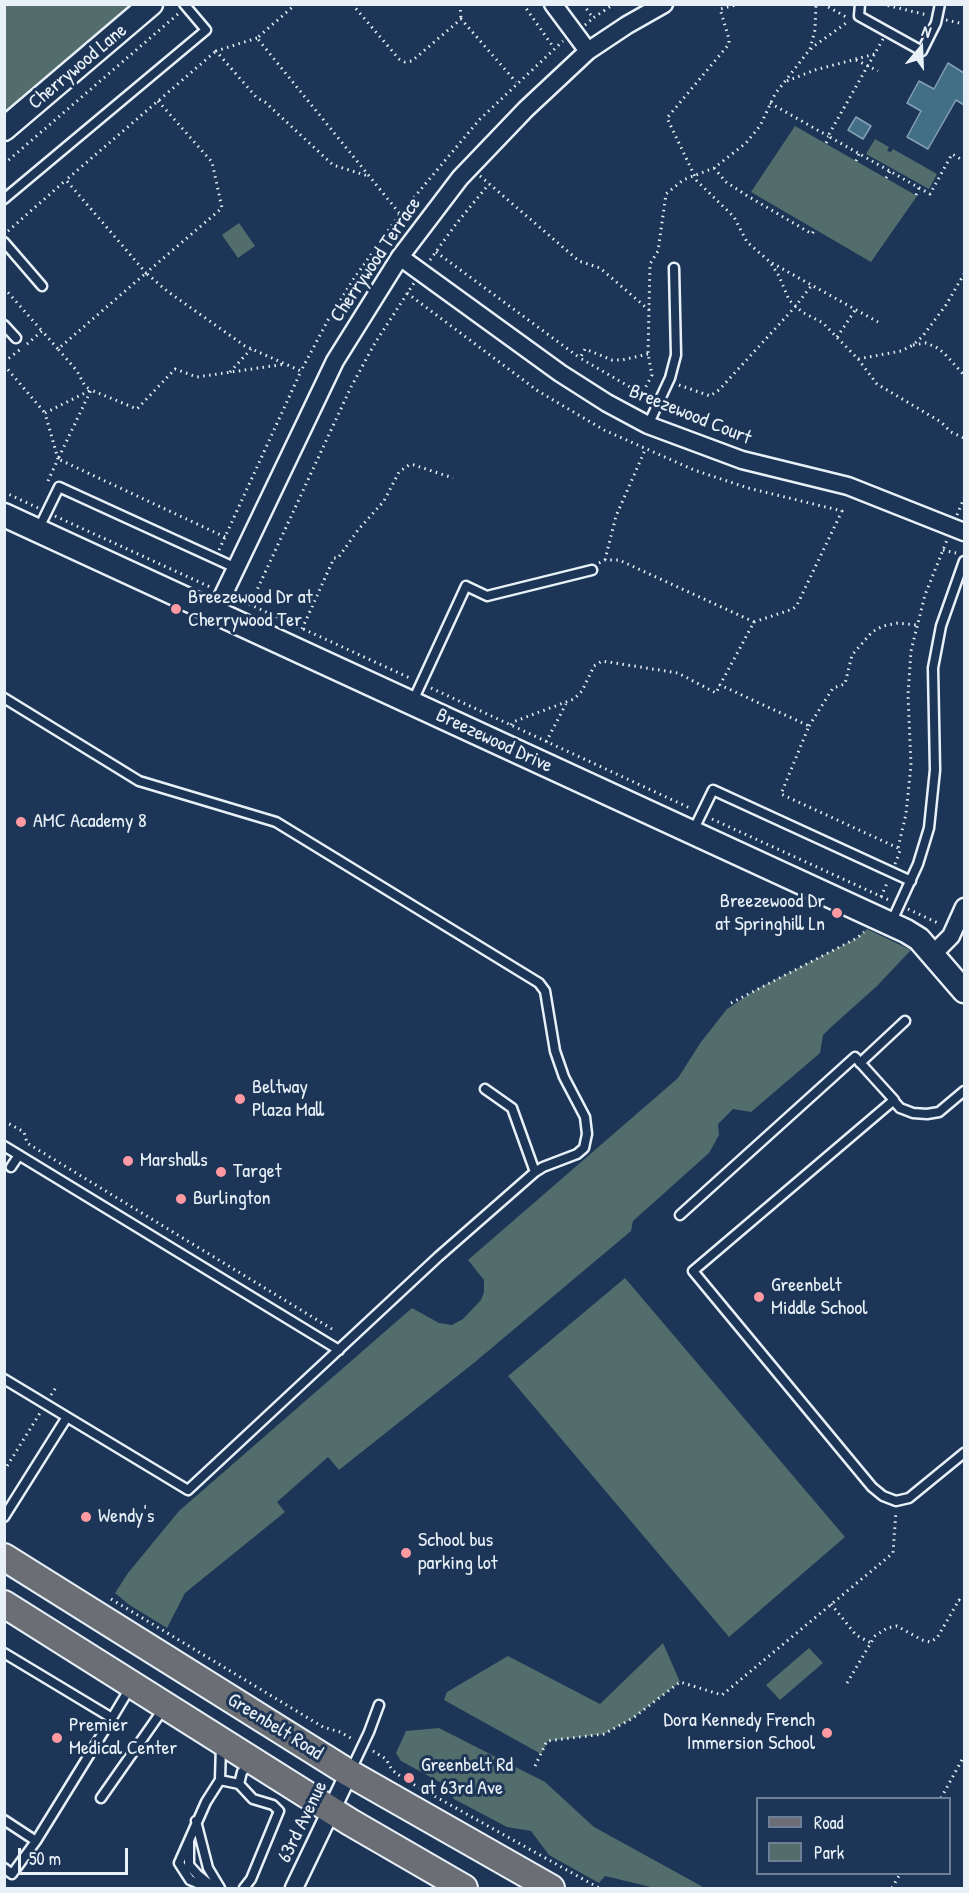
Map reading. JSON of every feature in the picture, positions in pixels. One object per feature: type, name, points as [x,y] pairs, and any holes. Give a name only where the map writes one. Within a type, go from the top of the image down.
[{"type":"main road","name":"Greenbelt Road","points":[[4,1557],[349,1773],[551,1888]]},
{"type":"main road","name":"Greenbelt Road","points":[[4,1604],[220,1742],[464,1888]]},
{"type":"street","name":"Cherrywood Lane","points":[[4,129],[151,4]]},
{"type":"street","points":[[553,4],[588,51]]},
{"type":"street","name":"Cherrywood Terrace","points":[[219,603],[334,361],[400,257],[470,167],[495,140],[588,51],[664,4]]},
{"type":"street","name":"Breezewood Court","points":[[400,257],[560,373],[607,404],[648,425],[742,460],[848,486],[958,529]]},
{"type":"street","name":"Breezewood Drive","points":[[4,515],[43,521],[886,910],[919,939],[964,991]]},
{"type":"street","points":[[933,954],[947,942],[964,907]]},
{"type":"street","name":"63rd Avenue","points":[[294,1888],[349,1773]]},
{"type":"lane","points":[[860,4],[859,16],[922,51],[942,19],[940,4]]},
{"type":"lane","points":[[4,199],[206,30],[185,6]]},
{"type":"lane","points":[[4,242],[42,286]]},
{"type":"lane","points":[[648,425],[668,381],[676,355],[674,268]]},
{"type":"lane","points":[[4,325],[16,338]]},
{"type":"lane","points":[[43,521],[59,487],[236,568]]},
{"type":"lane","points":[[886,910],[911,881],[924,847],[932,809],[935,770],[933,691],[935,657],[947,608],[964,561]]},
{"type":"lane","points":[[416,693],[465,586],[487,596],[592,570]]},
{"type":"lane","points":[[4,698],[139,782],[276,822],[539,983],[545,991],[555,1050],[564,1077],[585,1117],[587,1134],[584,1148],[577,1154],[535,1172],[438,1257],[188,1490],[4,1379]]},
{"type":"lane","points":[[697,823],[712,790],[911,881]]},
{"type":"lane","points":[[860,1063],[905,1021]]},
{"type":"lane","points":[[680,1215],[855,1057],[900,1108],[914,1113],[939,1112],[964,1091]]},
{"type":"lane","points":[[485,1089],[512,1108],[535,1172]]},
{"type":"lane","points":[[893,1100],[693,1271],[872,1487],[890,1500],[897,1501],[915,1495],[964,1453]]},
{"type":"lane","points":[[4,1146],[339,1350]]},
{"type":"lane","points":[[12,1167],[19,1155]]},
{"type":"lane","points":[[4,1517],[67,1417]]},
{"type":"lane","points":[[4,1653],[112,1718]]},
{"type":"lane","points":[[4,1868],[12,1874],[36,1841],[132,1684]]},
{"type":"lane","points":[[101,1798],[165,1706]]},
{"type":"lane","points":[[349,1773],[379,1706]]},
{"type":"lane","points":[[209,1888],[190,1880],[178,1863],[196,1821],[220,1780],[220,1742]]},
{"type":"lane","points":[[239,1784],[242,1772],[252,1761]]},
{"type":"lane","points":[[220,1780],[239,1784],[253,1799],[273,1805],[279,1811],[247,1888]]},
{"type":"lane","points":[[4,1820],[36,1841]]},
{"type":"lane","points":[[196,1821],[208,1868],[220,1888]]},
{"type":"lane","points":[[189,1838],[189,1865],[216,1888]]},
{"type":"path","points":[[4,234],[216,51],[257,38],[296,4]]},
{"type":"path","points":[[352,4],[399,59],[405,62],[412,61],[461,19]]},
{"type":"path","points":[[460,4],[461,19],[517,83]]},
{"type":"path","points":[[523,4],[554,48]]},
{"type":"path","points":[[583,4],[593,18]]},
{"type":"path","points":[[218,560],[218,552],[301,371],[328,320],[400,214],[480,119],[554,48],[614,4]]},
{"type":"path","points":[[740,4],[720,9],[729,44],[667,118],[693,176],[734,217],[747,242],[770,262],[878,322]]},
{"type":"path","points":[[810,50],[815,30],[816,4]]},
{"type":"path","points":[[882,4],[964,24]]},
{"type":"path","points":[[4,164],[185,6]]},
{"type":"path","points":[[942,19],[944,29]]},
{"type":"path","points":[[436,252],[580,358],[642,394],[652,375],[648,354],[650,264],[658,251],[666,194],[676,183],[714,168],[751,138],[785,81],[810,50],[851,20]]},
{"type":"path","points":[[257,38],[400,214]]},
{"type":"path","points":[[825,143],[884,38],[892,43]]},
{"type":"path","points":[[216,51],[256,98],[265,102],[333,165],[369,177]]},
{"type":"path","points":[[785,81],[808,72],[875,54]]},
{"type":"path","points":[[856,60],[878,71]]},
{"type":"path","points":[[58,348],[222,208],[212,162],[158,101]]},
{"type":"path","points":[[771,103],[930,194],[952,154],[964,161]]},
{"type":"path","points":[[856,161],[859,154]]},
{"type":"path","points":[[470,167],[579,261],[600,268],[649,310]]},
{"type":"path","points":[[714,168],[726,182],[746,195],[812,234],[815,229]]},
{"type":"path","points":[[886,178],[890,171]]},
{"type":"path","points":[[66,180],[146,273],[206,320],[251,349],[301,371]]},
{"type":"path","points":[[250,605],[351,387],[375,343],[421,272],[489,184]]},
{"type":"path","points":[[915,195],[920,188]]},
{"type":"path","points":[[770,262],[789,300],[795,307],[823,323],[858,359],[877,384],[964,438]]},
{"type":"path","points":[[858,359],[901,351],[913,345],[922,337],[946,305],[964,274]]},
{"type":"path","points":[[652,375],[710,396],[719,390],[795,307],[812,285]]},
{"type":"path","points":[[4,288],[58,348],[77,371],[85,386],[137,409],[175,369],[196,377],[286,364]]},
{"type":"path","points":[[837,337],[856,309]]},
{"type":"path","points":[[42,331],[4,363],[45,412],[58,459],[225,537]]},
{"type":"path","points":[[913,345],[926,343],[936,347],[964,375]]},
{"type":"path","points":[[229,373],[251,349]]},
{"type":"path","points":[[580,358],[585,349],[612,360],[648,354]]},
{"type":"path","points":[[45,412],[91,390]]},
{"type":"path","points":[[45,488],[91,390]]},
{"type":"path","points":[[605,560],[616,516],[645,450]]},
{"type":"path","points":[[302,629],[334,558],[338,558],[358,530],[384,501],[399,472],[409,465],[414,465],[453,478]]},
{"type":"path","points":[[4,492],[43,521],[219,603],[250,605],[302,629],[416,693],[511,725],[546,742],[697,823],[886,910],[954,930]]},
{"type":"path","points":[[730,1003],[857,938],[886,910],[892,872],[900,851],[898,848],[906,814],[911,765],[909,673],[916,625],[943,550],[958,529],[964,498]]},
{"type":"path","points":[[592,570],[605,560],[619,560],[754,622],[793,609],[797,605],[842,511]]},
{"type":"path","points":[[943,550],[964,555]]},
{"type":"path","points":[[511,725],[513,722],[567,703],[582,691],[594,666],[602,661],[678,673],[716,693],[754,622]]},
{"type":"path","points":[[898,848],[781,794],[809,726],[833,688],[845,684],[852,655],[872,632],[883,626],[898,623],[916,625]]},
{"type":"path","points":[[720,685],[809,726]]},
{"type":"path","points":[[546,742],[567,703]]},
{"type":"path","points":[[4,1120],[24,1132],[27,1143],[332,1329]]},
{"type":"path","points":[[4,1471],[57,1386]]},
{"type":"path","points":[[535,1766],[548,1741],[603,1734],[633,1718],[680,1683],[722,1695],[893,1553],[897,1501]]},
{"type":"path","points":[[104,1595],[323,1727],[340,1732],[386,1759],[392,1770],[404,1779],[599,1888]]},
{"type":"path","points":[[847,1683],[875,1636],[887,1628],[897,1626],[930,1642],[937,1638],[959,1600],[964,1603]]},
{"type":"path","points":[[831,1604],[856,1635],[871,1643]]},
{"type":"path","points":[[942,1797],[964,1756]]},
{"type":"green space","points":[[5,5],[151,5],[5,129]]},
{"type":"green space","points":[[795,126],[917,196],[871,262],[751,192]]},
{"type":"green space","points":[[875,139],[889,147],[887,151],[891,152],[893,149],[937,174],[929,189],[866,154]]},
{"type":"green space","points":[[239,223],[255,246],[238,258],[222,235]]},
{"type":"green space","points":[[867,929],[911,950],[877,986],[823,1035],[820,1053],[751,1112],[733,1109],[718,1124],[719,1135],[709,1153],[633,1221],[631,1231],[475,1362],[339,1470],[328,1457],[277,1502],[285,1512],[185,1593],[167,1628],[128,1604],[115,1593],[128,1573],[179,1511],[412,1308],[439,1323],[452,1325],[463,1319],[481,1300],[484,1292],[484,1280],[468,1260],[678,1078],[701,1042],[727,1009],[757,989],[857,938]]},
{"type":"green space","points":[[625,1278],[845,1537],[729,1637],[508,1376]]},
{"type":"green space","points":[[663,1643],[680,1682],[633,1718],[604,1734],[548,1741],[541,1754],[444,1700],[447,1692],[508,1656],[600,1704]]},
{"type":"green space","points":[[809,1648],[823,1663],[780,1700],[766,1685]]},
{"type":"green space","points":[[439,1728],[545,1782],[594,1827],[705,1888],[655,1888],[605,1876],[599,1883],[549,1855],[531,1831],[507,1827],[454,1799],[445,1785],[401,1761],[396,1753],[406,1731]]},
{"type":"water","points":[[948,63],[964,73],[964,105],[956,100],[928,149],[907,137],[921,111],[907,103],[919,81],[934,89]]},
{"type":"water","points":[[856,117],[871,126],[863,139],[848,130]]},
{"type":"place","name":"Breezewood Dr at Cherrywood Ter","points":[[176,609]]},
{"type":"place","name":"AMC Academy 8","points":[[21,822]]},
{"type":"place","name":"Breezewood Dr at Springhill Ln","points":[[837,913]]},
{"type":"place","name":"Beltway Plaza Mall","points":[[240,1099]]},
{"type":"place","name":"Marshalls","points":[[128,1161]]},
{"type":"place","name":"Target","points":[[221,1172]]},
{"type":"place","name":"Burlington","points":[[181,1199]]},
{"type":"place","name":"Greenbelt Middle School","points":[[759,1297]]},
{"type":"place","name":"Wendy's","points":[[86,1517]]},
{"type":"place","name":"School bus parking lot","points":[[406,1553]]},
{"type":"place","name":"Dora Kennedy French Immersion School","points":[[827,1733]]},
{"type":"place","name":"Premier Medical Center","points":[[57,1738]]},
{"type":"place","name":"Greenbelt Rd at 63rd Ave","points":[[409,1778]]}]
